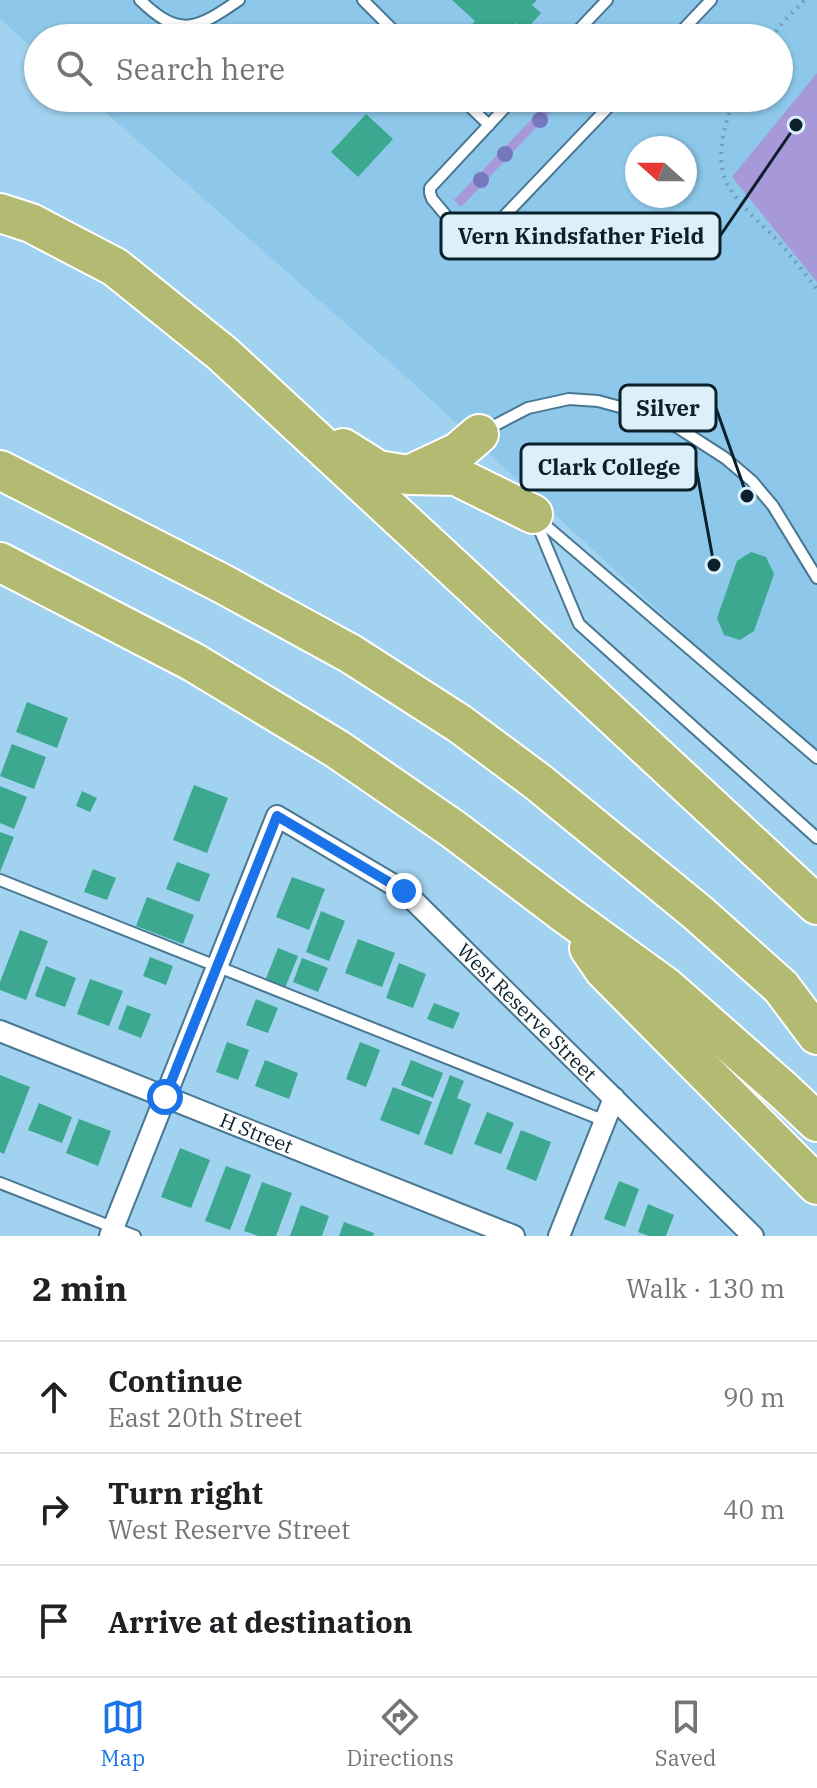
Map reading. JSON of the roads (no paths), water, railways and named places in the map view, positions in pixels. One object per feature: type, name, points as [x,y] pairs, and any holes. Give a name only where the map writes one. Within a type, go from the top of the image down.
[{"type":"highway","points":[[0,213],[31,223],[115,267],[223,354],[817,905]]},
{"type":"highway","points":[[289,414],[378,470],[408,475],[456,476],[533,514]]},
{"type":"highway","points":[[408,475],[458,452],[479,434]]},
{"type":"highway","points":[[0,470],[223,584],[351,654],[460,724],[550,791],[697,912],[781,987],[817,1035]]},
{"type":"highway","points":[[0,562],[193,662],[337,749],[453,829],[666,987],[817,1122]]},
{"type":"highway","points":[[564,913],[604,970],[817,1185]]},
{"type":"highway","points":[[781,987],[817,1007]]},
{"type":"street","name":"West Reserve Street","points":[[217,967],[277,816],[404,891],[753,1236]]},
{"type":"street","points":[[112,1232],[217,967]]},
{"type":"street","name":"H Street","points":[[0,1031],[514,1236]]},
{"type":"street","points":[[559,1236],[614,1098]]},
{"type":"lane","points":[[140,0],[155,14],[174,24]]},
{"type":"lane","points":[[200,24],[211,20],[239,0]]},
{"type":"lane","points":[[363,0],[387,24]]},
{"type":"lane","points":[[584,24],[607,0]]},
{"type":"lane","points":[[688,24],[711,0]]},
{"type":"lane","points":[[476,112],[489,125]]},
{"type":"lane","points":[[501,112],[432,185],[430,191],[432,199],[463,232],[474,237],[487,234],[604,112]]},
{"type":"lane","points":[[479,434],[528,408],[569,399],[598,401],[646,414],[677,427],[725,458],[752,481],[773,506],[817,578]]},
{"type":"lane","points":[[533,514],[817,758]]},
{"type":"lane","points":[[533,514],[579,624],[817,838]]},
{"type":"lane","points":[[0,880],[605,1121]]},
{"type":"lane","points":[[0,1183],[112,1232],[135,1236]]},
{"type":"place","name":"Vern Kindsfather Field","points":[[796,125]]},
{"type":"place","name":"Silver","points":[[747,496]]},
{"type":"place","name":"Clark College","points":[[714,565]]}]
